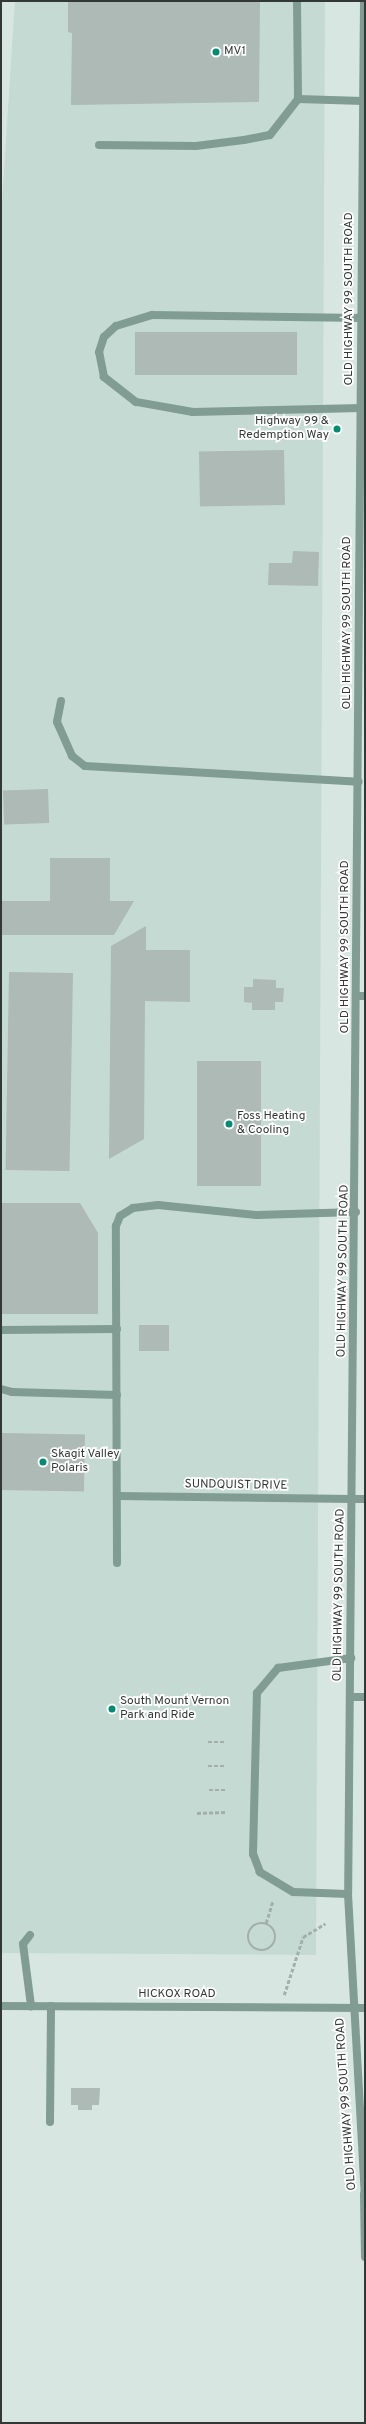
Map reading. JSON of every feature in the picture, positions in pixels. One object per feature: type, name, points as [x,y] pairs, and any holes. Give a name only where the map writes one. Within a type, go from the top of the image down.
[{"type":"street","points":[[99,145],[196,146],[270,135],[298,99],[297,1]]},
{"type":"street","name":"OLD HIGHWAY 99 SOUTH ROAD","points":[[364,1],[363,327],[361,408],[363,441],[359,782],[362,996],[356,1212],[354,1499],[348,1894],[352,2008],[365,2198]]},
{"type":"street","points":[[298,99],[363,101]]},
{"type":"street","points":[[361,408],[193,412],[136,402],[104,377],[99,352],[104,337],[116,326],[152,315],[362,318]]},
{"type":"street","points":[[61,701],[57,722],[72,756],[85,766],[359,782]]},
{"type":"street","points":[[116,1563],[116,1226],[120,1216],[133,1208],[158,1205],[257,1215],[356,1212]]},
{"type":"street","points":[[1,1330],[116,1329]]},
{"type":"street","points":[[1,1389],[12,1392],[117,1395]]},
{"type":"street","name":"SUNDQUIST DRIVE","points":[[117,1496],[365,1499]]},
{"type":"street","points":[[348,1894],[293,1892],[260,1872],[253,1854],[257,1693],[278,1668],[351,1658]]},
{"type":"street","points":[[351,1696],[365,1697]]},
{"type":"street","points":[[30,1935],[23,1944],[31,2006]]},
{"type":"street","name":"HICKOX ROAD","points":[[1,2006],[365,2008]]},
{"type":"street","points":[[50,2122],[51,2006]]},
{"type":"street","points":[[364,2194],[365,2257]]},
{"type":"path","points":[[208,1742],[226,1742]]},
{"type":"path","points":[[208,1766],[226,1766]]},
{"type":"path","points":[[209,1790],[226,1790]]},
{"type":"path","points":[[197,1813],[226,1812]]},
{"type":"path","points":[[266,1923],[274,1900]]},
{"type":"path","points":[[266,1923],[275,1931],[274,1944],[258,1950],[252,1947],[247,1936],[254,1925],[266,1923]]},
{"type":"path","points":[[284,2008],[284,1990],[303,1937],[325,1924]]},
{"type":"shaded area","points":[[15,1],[325,1],[316,1955],[1,1953],[1,217]]},
{"type":"building","points":[[68,1],[260,1],[259,102],[71,105],[72,33],[68,32]]},
{"type":"building","points":[[135,332],[297,332],[297,375],[135,375]]},
{"type":"building","points":[[284,450],[285,505],[200,506],[199,451]]},
{"type":"building","points":[[293,551],[319,552],[318,586],[268,585],[269,563],[292,563]]},
{"type":"building","points":[[48,789],[49,823],[4,825],[3,791]]},
{"type":"building","points":[[50,858],[110,858],[110,901],[134,901],[114,935],[1,935],[1,901],[50,901]]},
{"type":"building","points":[[146,926],[146,950],[190,950],[190,1002],[145,1001],[144,1139],[109,1159],[111,946]]},
{"type":"building","points":[[9,972],[73,973],[70,1171],[6,1170]]},
{"type":"building","points":[[253,979],[276,980],[276,988],[284,988],[283,1002],[275,1002],[275,1010],[252,1010],[252,1003],[244,1002],[244,987],[253,987]]},
{"type":"building","name":"Foss Heating & Cooling","points":[[197,1061],[261,1061],[261,1186],[197,1186]]},
{"type":"building","points":[[1,1203],[80,1203],[98,1233],[98,1314],[1,1314]]},
{"type":"building","points":[[139,1325],[169,1325],[169,1351],[139,1351]]},
{"type":"building","name":"Skagit Valley Polaris","points":[[1,1433],[85,1434],[84,1491],[1,1490]]},
{"type":"building","points":[[71,2088],[100,2088],[99,2105],[92,2105],[92,2110],[78,2110],[78,2105],[71,2105]]},
{"type":"place","name":"MV1","points":[[216,52]]},
{"type":"place","name":"Highway 99 & Redemption Way","points":[[337,429]]},
{"type":"place","name":"Foss Heating & Cooling","points":[[229,1124]]},
{"type":"place","name":"Skagit Valley Polaris","points":[[43,1462]]},
{"type":"place","name":"South Mount Vernon Park and Ride","points":[[112,1709]]}]
